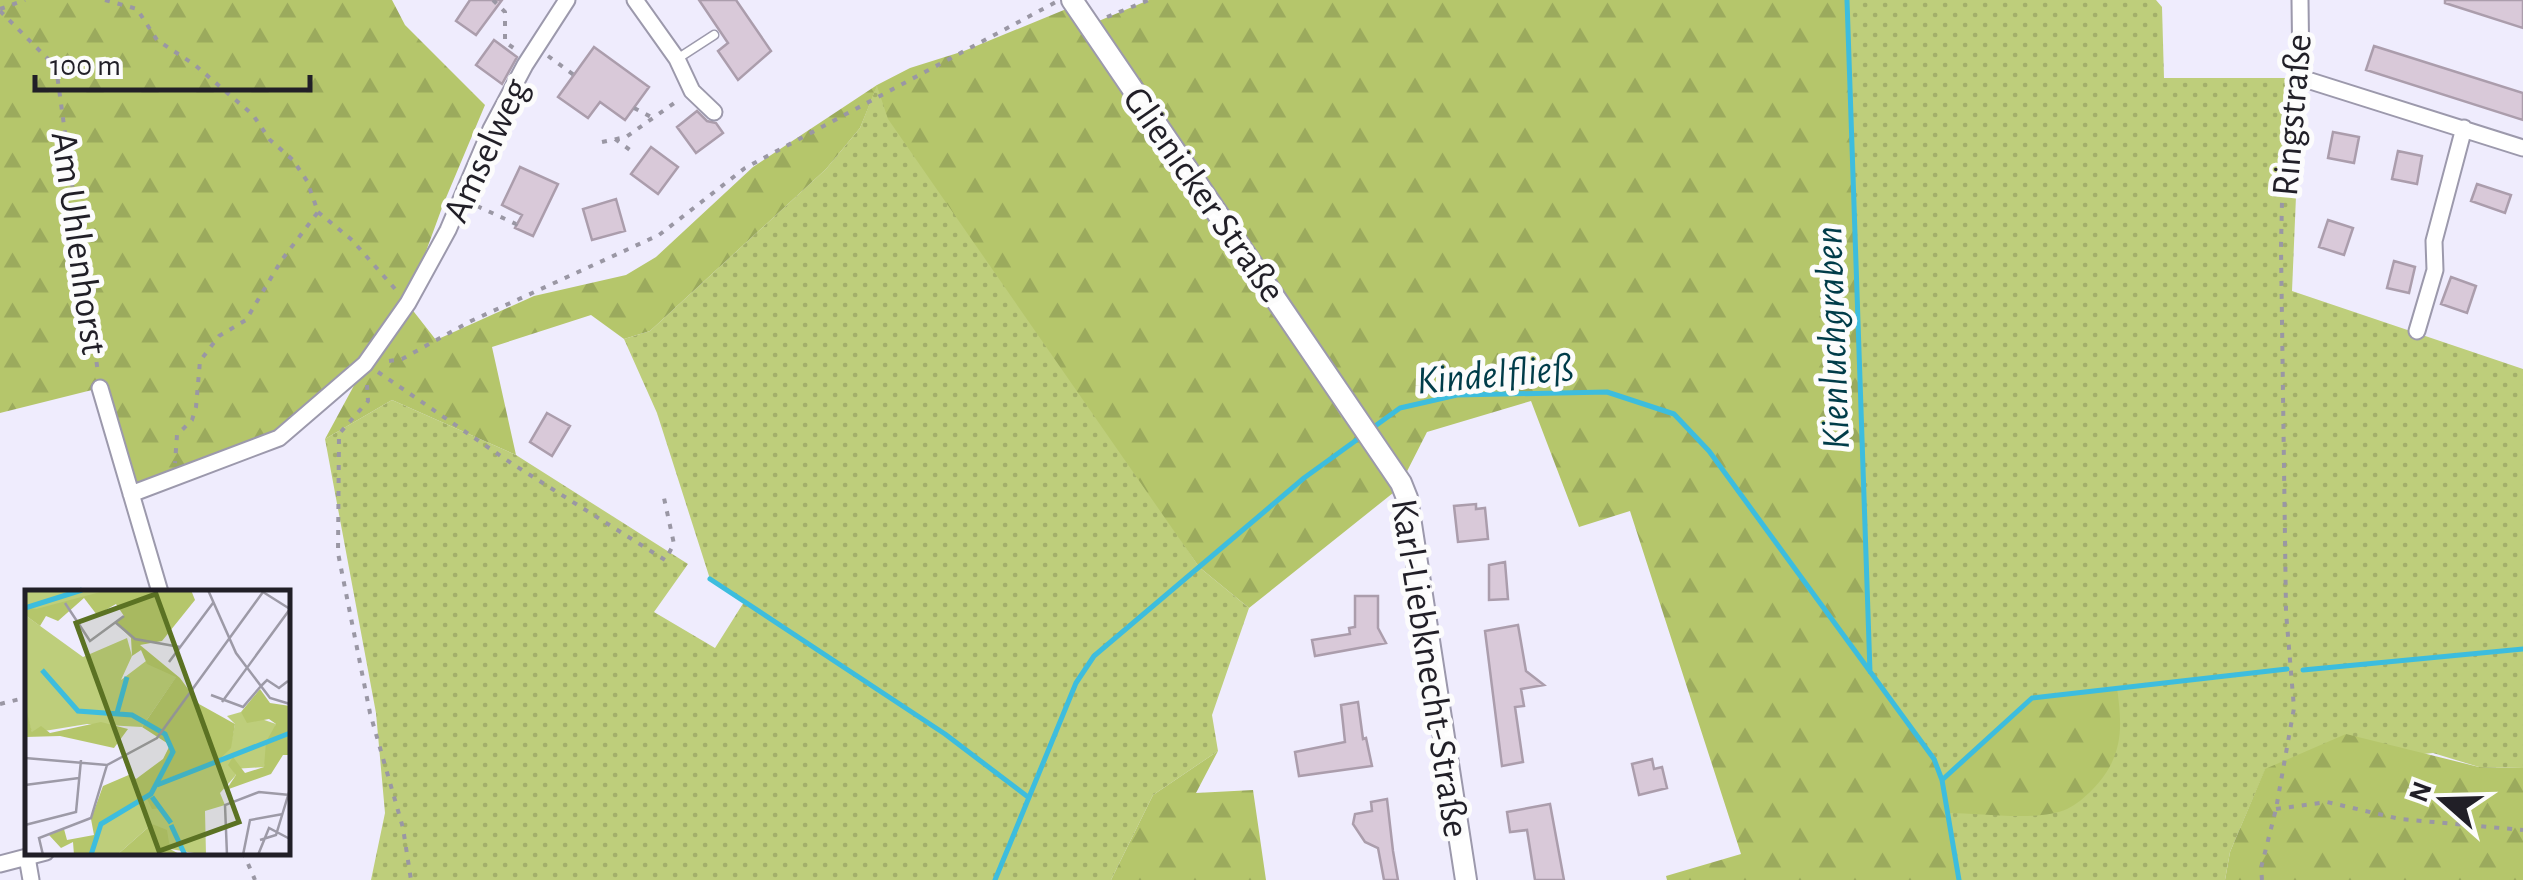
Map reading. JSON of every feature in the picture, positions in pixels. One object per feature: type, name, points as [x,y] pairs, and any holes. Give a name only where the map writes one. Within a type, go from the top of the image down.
[{"type":"street","name":"Amselweg","points":[[408,303],[448,230],[491,129],[566,0]]},
{"type":"street","points":[[635,0],[676,59],[692,91],[714,112]]},
{"type":"street","name":"Glienicker Straße","points":[[1072,0],[1387,459]]},
{"type":"street","name":"Ringstraße","points":[[2300,0],[2301,78]]},
{"type":"street","points":[[2301,78],[2523,148]]},
{"type":"street","points":[[2418,331],[2435,270],[2434,241],[2464,128]]},
{"type":"street","points":[[131,494],[279,438],[366,364],[408,303]]},
{"type":"street","name":"Am Uhlenhorst","points":[[100,388],[159,590]]},
{"type":"street","name":"Karl-Liebknecht-Straße","points":[[1387,459],[1407,498],[1466,880]]},
{"type":"street","points":[[0,864],[35,855]]},
{"type":"street","points":[[27,857],[32,880]]},
{"type":"lane","points":[[676,59],[714,35]]},
{"type":"path","points":[[0,10],[26,0]]},
{"type":"path","points":[[105,0],[137,9],[157,40],[195,65],[253,115],[270,140],[293,160],[307,181],[318,212],[352,240],[408,303]]},
{"type":"path","points":[[493,0],[505,12],[505,42],[519,52]]},
{"type":"path","points":[[366,364],[402,359],[471,322],[659,235],[746,168],[1059,0]]},
{"type":"path","points":[[1088,25],[1149,0]]},
{"type":"path","name":"Am Uhlenhorst","points":[[0,10],[56,67],[100,388]]},
{"type":"path","points":[[536,47],[574,74]]},
{"type":"path","name":"Ringstraße","points":[[2262,880],[2260,868],[2276,809],[2294,708],[2286,612],[2284,106],[2288,93],[2301,78]]},
{"type":"path","points":[[602,142],[626,137],[692,91]]},
{"type":"path","points":[[634,108],[653,118]]},
{"type":"path","points":[[615,139],[634,153]]},
{"type":"path","points":[[462,198],[516,224],[520,219]]},
{"type":"path","points":[[174,477],[177,435],[192,420],[200,361],[219,336],[246,320],[281,261],[318,212]]},
{"type":"path","points":[[366,364],[666,560],[674,544],[664,498]]},
{"type":"path","points":[[366,364],[368,402],[339,434],[338,554],[370,713],[403,828],[411,880]]},
{"type":"path","points":[[0,704],[25,698]]},
{"type":"path","points":[[2276,809],[2327,802],[2400,819],[2523,830]]},
{"type":"path","points":[[244,855],[255,880]]},
{"type":"green space","points":[[0,0],[392,0],[405,25],[485,105],[407,303],[436,340],[534,296],[626,275],[656,257],[753,167],[877,85],[910,68],[964,51],[1076,5],[1089,25],[1149,0],[1847,0],[1870,675],[1934,759],[1942,780],[2032,698],[2117,688],[2120,730],[2115,755],[2092,790],[2067,809],[2025,816],[1949,813],[1959,880],[1667,880],[1666,876],[1741,854],[1630,511],[1579,527],[1531,401],[1427,432],[1398,489],[1249,608],[1199,567],[888,119],[877,86],[860,128],[826,169],[650,331],[624,339],[591,315],[492,347],[516,455],[392,400],[325,439],[364,367],[279,438],[131,494],[100,388],[0,413]]},
{"type":"green space","points":[[1847,0],[2156,0],[2162,7],[2164,78],[2301,78],[2292,291],[2523,369],[2523,768],[2479,767],[2433,753],[2265,770],[2230,852],[2225,880],[1959,880],[1934,759],[1870,675]]},
{"type":"green space","points":[[877,85],[1199,567],[1249,608],[1212,715],[1218,751],[1153,795],[1111,880],[371,880],[385,813],[376,713],[325,439],[392,400],[516,455],[688,564],[654,612],[715,648],[744,602],[710,579],[657,413],[624,339],[650,331],[826,169],[860,128]]},
{"type":"green space","points":[[2346,734],[2479,767],[2523,768],[2523,880],[2225,880],[2230,852],[2265,769]]},
{"type":"green space","points":[[1218,751],[1196,793],[1253,790],[1266,880],[1111,880],[1153,795]]},
{"type":"building","points":[[470,0],[502,0],[476,35],[456,21]]},
{"type":"building","points":[[699,0],[736,0],[771,51],[738,80],[718,51],[728,43]]},
{"type":"building","points":[[2523,0],[2523,28],[2445,3]]},
{"type":"building","points":[[494,40],[517,57],[502,84],[476,65]]},
{"type":"building","points":[[2374,46],[2523,93],[2523,120],[2366,70]]},
{"type":"building","points":[[594,47],[649,87],[625,120],[600,102],[588,118],[558,97]]},
{"type":"building","points":[[697,111],[707,121],[716,123],[723,133],[696,153],[677,127]]},
{"type":"building","points":[[2333,132],[2359,137],[2354,163],[2328,158]]},
{"type":"building","points":[[651,147],[678,167],[658,194],[631,174]]},
{"type":"building","points":[[2398,151],[2422,156],[2417,184],[2392,179]]},
{"type":"building","points":[[520,167],[558,184],[533,236],[515,228],[522,215],[502,205]]},
{"type":"building","points":[[2477,184],[2511,195],[2505,213],[2471,201]]},
{"type":"building","points":[[616,199],[625,231],[592,240],[583,209]]},
{"type":"building","points":[[2328,220],[2353,228],[2344,255],[2319,247]]},
{"type":"building","points":[[2394,261],[2415,267],[2409,293],[2387,288]]},
{"type":"building","points":[[2451,277],[2476,286],[2467,313],[2441,304]]},
{"type":"building","points":[[547,413],[570,426],[552,456],[530,442]]},
{"type":"building","points":[[1476,504],[1476,509],[1485,508],[1488,539],[1458,542],[1454,506]]},
{"type":"building","points":[[1505,562],[1508,599],[1489,600],[1489,565]]},
{"type":"building","points":[[1355,596],[1378,596],[1378,628],[1386,643],[1315,656],[1312,640],[1350,634],[1349,628],[1355,627]]},
{"type":"building","points":[[1518,625],[1526,671],[1544,685],[1521,689],[1524,706],[1515,707],[1523,762],[1502,766],[1485,631]]},
{"type":"building","points":[[1358,702],[1363,739],[1366,738],[1372,766],[1299,776],[1295,752],[1345,742],[1341,705]]},
{"type":"building","points":[[1652,759],[1654,769],[1662,767],[1667,788],[1639,795],[1632,764]]},
{"type":"building","points":[[1387,799],[1398,880],[1384,880],[1378,848],[1365,842],[1353,824],[1355,814],[1372,811],[1371,802]]},
{"type":"building","points":[[1550,804],[1564,880],[1535,880],[1527,830],[1510,832],[1507,812]]},
{"type":"waterway","name":"Kienluchgraben","points":[[1847,0],[1870,672]]},
{"type":"waterway","name":"Kindelfließ","points":[[1371,429],[1400,408],[1457,395],[1607,392],[1674,414],[1709,451],[1934,759],[1942,780],[1959,880]]},
{"type":"waterway","name":"Kindelfließ","points":[[995,880],[1076,683],[1094,656],[1304,478],[1362,436]]},
{"type":"waterway","points":[[710,579],[945,734],[1028,797]]},
{"type":"waterway","points":[[2303,670],[2523,649]]},
{"type":"waterway","points":[[1942,780],[2032,698],[2287,669]]}]
